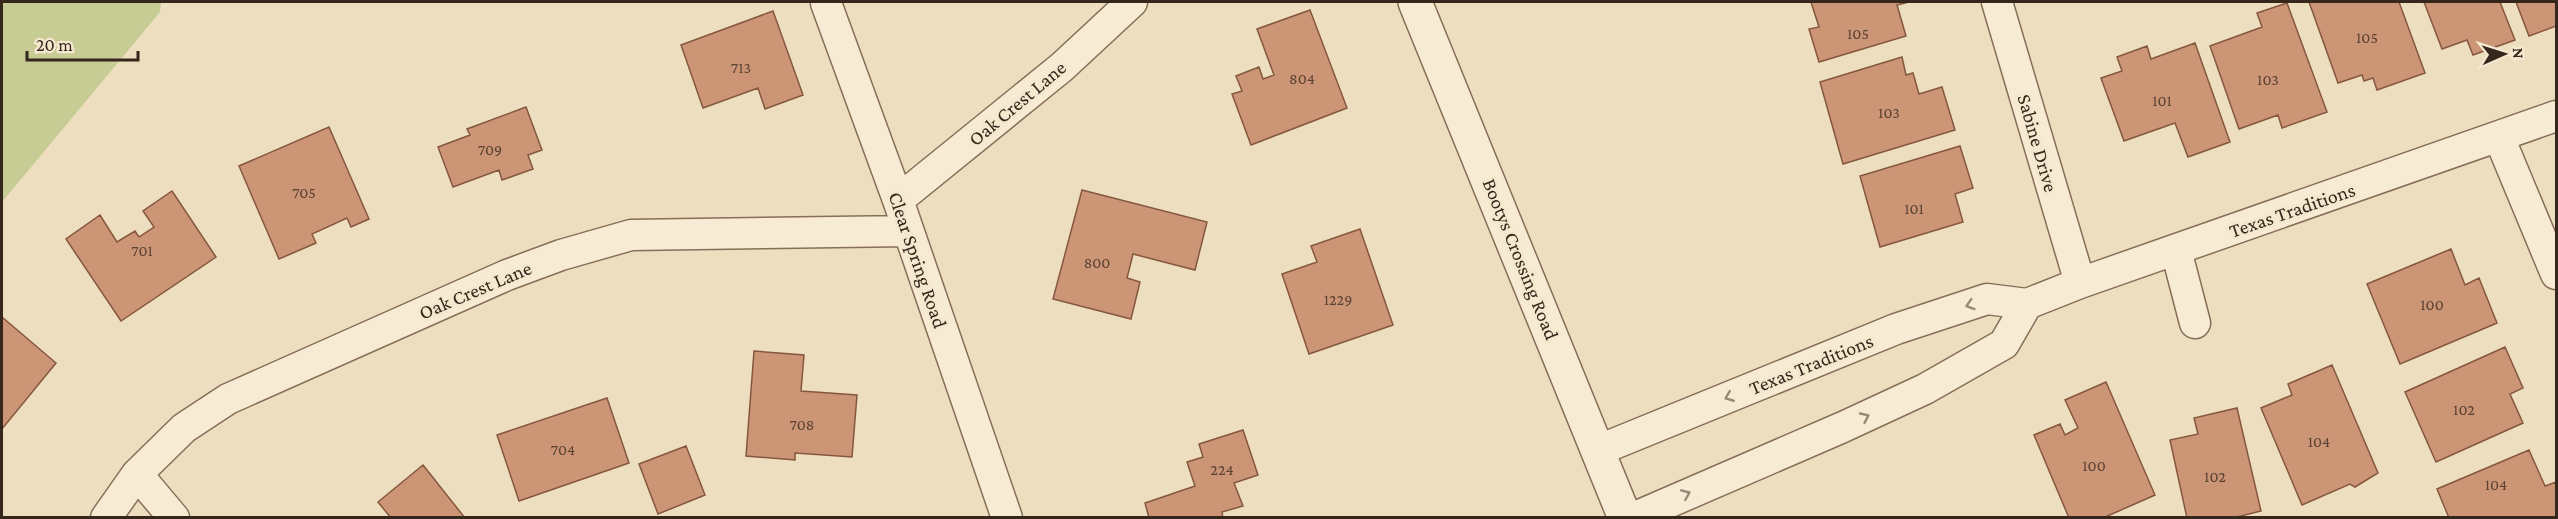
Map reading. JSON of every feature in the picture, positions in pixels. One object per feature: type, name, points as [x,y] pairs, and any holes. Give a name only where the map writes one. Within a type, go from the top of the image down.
[{"type":"street","name":"Oak Crest Lane","points":[[898,200],[1062,67],[1132,2]]},
{"type":"street","name":"Bootys Crossing Road","points":[[1415,2],[1625,518]]},
{"type":"street","name":"Sabine Drive","points":[[1997,2],[2080,283]]},
{"type":"street","name":"Clear Spring Road","points":[[825,3],[898,200],[1007,518]]},
{"type":"street","name":"Texas Traditions","points":[[1599,450],[1896,329],[1987,299],[2028,304],[2080,283],[2556,116]]},
{"type":"street","points":[[2499,137],[2556,274]]},
{"type":"street","name":"Oak Crest Lane","points":[[106,518],[137,474],[184,428],[228,399],[507,275],[561,255],[632,235],[908,231]]},
{"type":"street","points":[[2176,250],[2195,323]]},
{"type":"street","points":[[1633,518],[1925,389],[2004,344],[2028,304]]},
{"type":"street","points":[[137,474],[174,518]]},
{"type":"green space","points":[[2,2],[161,2],[160,12],[2,202]]},
{"type":"building","points":[[1811,2],[1909,2],[1897,5],[1906,36],[1819,62],[1809,29],[1819,27]]},
{"type":"building","points":[[2309,2],[2399,2],[2425,73],[2377,90],[2373,78],[2364,81],[2362,75],[2338,83]]},
{"type":"building","points":[[2424,2],[2500,2],[2515,40],[2473,55],[2467,40],[2442,49]]},
{"type":"building","points":[[2516,2],[2556,2],[2556,26],[2529,36]]},
{"type":"building","points":[[2287,3],[2327,112],[2282,128],[2278,115],[2239,129],[2210,46],[2262,27],[2257,13]]},
{"type":"building","points":[[1310,10],[1347,108],[1251,145],[1232,94],[1242,91],[1236,76],[1259,67],[1263,79],[1274,75],[1257,29]]},
{"type":"building","points":[[773,11],[803,95],[765,109],[758,88],[703,108],[681,45]]},
{"type":"building","points":[[2195,43],[2230,142],[2188,157],[2175,123],[2124,141],[2101,78],[2122,71],[2117,57],[2147,46],[2151,59]]},
{"type":"building","points":[[1902,57],[1906,75],[1913,73],[1919,94],[1942,87],[1955,130],[1843,164],[1820,82]]},
{"type":"building","points":[[526,107],[542,150],[528,155],[533,169],[502,180],[499,170],[453,187],[438,147],[470,135],[467,129]]},
{"type":"building","points":[[329,127],[369,219],[351,227],[347,218],[312,234],[316,243],[279,259],[239,166]]},
{"type":"building","points":[[1960,146],[1973,188],[1955,194],[1963,222],[1880,247],[1860,176]]},
{"type":"building","points":[[1082,190],[1207,222],[1195,270],[1133,254],[1127,278],[1140,282],[1131,319],[1053,299]]},
{"type":"building","points":[[172,191],[216,257],[121,321],[66,239],[100,215],[117,242],[135,231],[139,237],[154,227],[143,211]]},
{"type":"building","points":[[1360,229],[1393,325],[1309,354],[1282,274],[1317,262],[1311,246]]},
{"type":"building","points":[[2451,249],[2465,285],[2479,278],[2497,323],[2400,364],[2367,284]]},
{"type":"building","points":[[2,317],[56,363],[2,429]]},
{"type":"building","points":[[2505,347],[2523,388],[2510,394],[2523,423],[2436,462],[2405,392]]},
{"type":"building","points":[[754,351],[804,355],[801,391],[857,395],[852,457],[795,453],[795,460],[746,456]]},
{"type":"building","points":[[2332,365],[2378,473],[2355,487],[2350,484],[2302,505],[2261,408],[2292,395],[2288,384]]},
{"type":"building","points":[[2106,382],[2155,495],[2103,518],[2069,518],[2034,435],[2060,424],[2065,435],[2078,428],[2065,400]]},
{"type":"building","points":[[607,398],[629,463],[519,501],[497,435]]},
{"type":"building","points":[[2237,408],[2261,511],[2233,518],[2187,518],[2170,440],[2198,434],[2194,418]]},
{"type":"building","points":[[1243,430],[1258,475],[1234,483],[1243,506],[1222,512],[1223,518],[1149,518],[1145,503],[1195,486],[1187,462],[1203,457],[1199,444]]},
{"type":"building","points":[[686,446],[705,495],[658,514],[639,464]]},
{"type":"building","points":[[2529,450],[2545,486],[2556,482],[2556,518],[2449,518],[2437,489]]},
{"type":"building","points":[[423,465],[465,518],[391,518],[378,502]]}]
